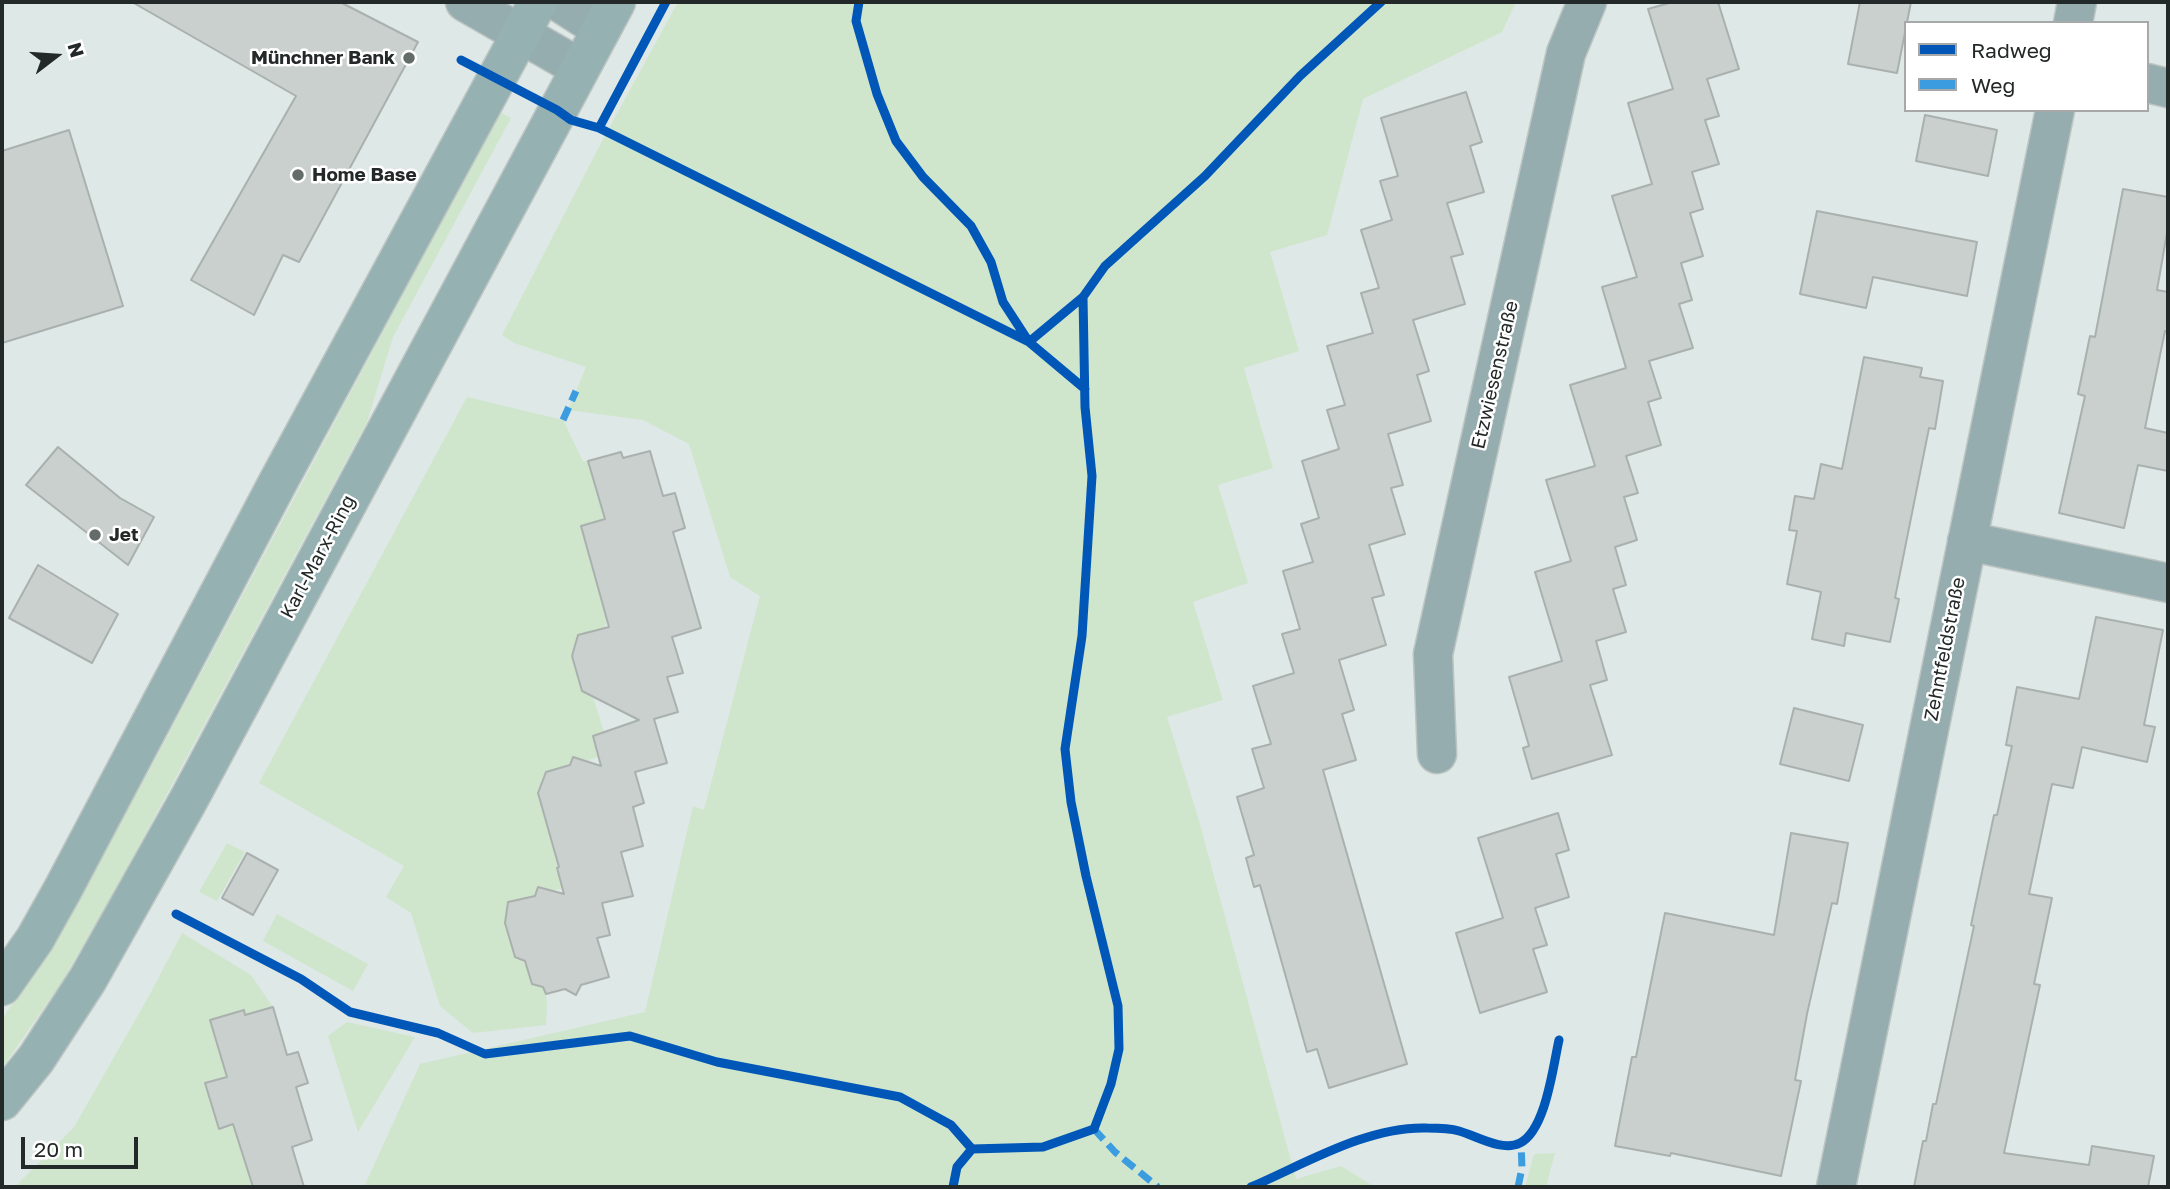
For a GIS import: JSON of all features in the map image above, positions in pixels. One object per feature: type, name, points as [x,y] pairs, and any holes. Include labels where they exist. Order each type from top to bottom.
[{"type":"main road","name":"Karl-Marx-Ring","points":[[2,1101],[36,1059],[88,979],[189,799],[609,16]]},
{"type":"main road","points":[[2,986],[35,939],[63,889],[529,18]]},
{"type":"street","points":[[465,2],[529,18],[580,68]]},
{"type":"street","points":[[559,2],[609,16]]},
{"type":"street","name":"Etzwiesenstraße","points":[[1437,754],[1433,654],[1566,53],[1587,2]]},
{"type":"street","points":[[2073,21],[2077,2]]},
{"type":"street","points":[[2149,83],[2168,88]]},
{"type":"street","name":"Zehntfeldstraße","points":[[1836,1187],[2055,112]]},
{"type":"street","points":[[1967,541],[2168,583]]},
{"type":"green space","points":[[678,2],[1516,2],[1502,32],[1363,99],[1327,235],[1270,252],[1299,351],[1244,368],[1273,468],[1218,485],[1248,583],[1193,602],[1223,700],[1167,717],[1198,817],[1296,1179],[1341,1166],[1375,1187],[364,1187],[420,1064],[645,1012],[693,806],[704,810],[760,596],[730,577],[689,444],[643,420],[568,410],[586,367],[514,343],[502,335],[602,141]]},
{"type":"green space","points":[[500,112],[511,118],[393,337],[367,422],[112,896],[62,982],[2,1068],[2,1019],[36,971],[144,780]]},
{"type":"green space","points":[[467,397],[563,420],[583,461],[588,461],[605,519],[608,620],[604,628],[578,635],[572,656],[582,691],[593,697],[604,732],[593,736],[598,757],[585,761],[573,757],[570,765],[559,830],[563,888],[508,903],[505,923],[515,957],[530,968],[545,990],[546,1025],[473,1033],[440,1006],[411,913],[386,897],[404,866],[259,783]]},
{"type":"green space","points":[[227,843],[245,852],[217,901],[199,892]]},
{"type":"green space","points":[[277,914],[368,964],[353,991],[263,941]]},
{"type":"green space","points":[[182,933],[251,975],[273,1007],[245,1015],[243,1010],[210,1020],[227,1077],[205,1084],[219,1128],[236,1123],[253,1187],[15,1187],[74,1127]]},
{"type":"green space","points":[[347,1022],[415,1037],[358,1132],[328,1036]]},
{"type":"green space","points":[[1555,1153],[1546,1187],[1525,1187],[1534,1154]]},
{"type":"building","name":"Home Base","points":[[132,2],[340,2],[418,42],[299,262],[283,255],[254,315],[191,280],[296,96]]},
{"type":"building","points":[[1673,2],[1718,2],[1739,69],[1707,79],[1719,116],[1705,120],[1719,164],[1692,172],[1703,209],[1690,213],[1703,256],[1681,263],[1692,300],[1679,304],[1693,348],[1649,361],[1661,398],[1648,402],[1661,445],[1626,456],[1638,493],[1624,497],[1637,540],[1615,547],[1626,585],[1613,589],[1626,632],[1596,641],[1607,680],[1590,685],[1612,755],[1532,779],[1523,748],[1529,746],[1509,677],[1562,661],[1535,572],[1571,561],[1546,480],[1595,466],[1570,385],[1626,368],[1602,287],[1637,277],[1612,196],[1652,184],[1628,103],[1673,89],[1648,9]]},
{"type":"building","points":[[1860,2],[1911,2],[1907,21],[1904,21],[1904,38],[1897,73],[1848,64]]},
{"type":"building","points":[[1466,92],[1482,142],[1470,146],[1484,192],[1447,203],[1463,254],[1451,257],[1465,304],[1413,320],[1429,371],[1417,375],[1431,421],[1388,434],[1403,485],[1391,488],[1405,534],[1369,545],[1384,595],[1372,598],[1386,645],[1339,660],[1354,710],[1342,714],[1356,760],[1323,770],[1407,1064],[1329,1088],[1317,1049],[1307,1052],[1260,885],[1254,887],[1246,858],[1254,855],[1237,797],[1264,788],[1252,749],[1271,744],[1253,686],[1294,673],[1282,634],[1300,629],[1283,571],[1313,562],[1301,524],[1319,518],[1302,461],[1339,449],[1327,410],[1345,405],[1327,346],[1373,333],[1361,293],[1379,288],[1361,230],[1392,220],[1380,181],[1398,176],[1381,118]]},
{"type":"building","points":[[1925,115],[1997,130],[1988,176],[1916,161]]},
{"type":"building","points":[[69,130],[123,306],[2,343],[2,151]]},
{"type":"building","points":[[2123,189],[2168,197],[2168,227],[2157,290],[2168,292],[2168,332],[2165,331],[2145,428],[2168,433],[2168,471],[2138,465],[2124,528],[2059,513],[2085,396],[2078,394],[2090,336],[2095,337]]},
{"type":"building","points":[[1817,211],[1977,242],[1967,296],[1873,277],[1866,308],[1800,294]]},
{"type":"building","points":[[1864,357],[1922,368],[1920,377],[1943,381],[1935,429],[1929,428],[1895,598],[1899,599],[1890,642],[1846,633],[1844,646],[1812,639],[1821,592],[1787,584],[1797,531],[1789,530],[1795,496],[1814,499],[1821,464],[1842,469]]},
{"type":"building","points":[[58,447],[120,498],[154,517],[128,565],[26,485]]},
{"type":"building","points":[[650,451],[663,496],[675,493],[685,528],[673,532],[701,628],[672,637],[683,673],[667,677],[678,712],[654,719],[667,763],[635,772],[644,803],[633,807],[643,846],[621,852],[633,896],[602,903],[610,935],[597,938],[609,977],[581,985],[576,995],[565,989],[546,994],[543,987],[532,984],[525,961],[515,957],[505,923],[508,902],[535,896],[538,887],[564,894],[538,793],[546,772],[570,765],[573,757],[601,766],[593,736],[639,720],[582,691],[572,656],[578,635],[609,627],[581,526],[605,519],[588,461],[621,452],[623,458]]},
{"type":"building","points":[[38,565],[118,614],[92,663],[9,618]]},
{"type":"building","points":[[2096,617],[2163,630],[2144,725],[2155,727],[2147,762],[2082,747],[2073,788],[2052,784],[2029,894],[2052,898],[2034,984],[2040,985],[2004,1153],[2089,1165],[2092,1146],[2154,1156],[2148,1187],[1914,1187],[1923,1141],[1926,1141],[1933,1104],[1936,1104],[1974,926],[1971,925],[1994,815],[1997,815],[2012,746],[2006,745],[2017,687],[2079,699]]},
{"type":"building","points":[[1794,708],[1863,725],[1849,781],[1780,764]]},
{"type":"building","points":[[1558,813],[1569,850],[1556,854],[1569,897],[1535,908],[1547,945],[1533,949],[1547,992],[1480,1013],[1456,933],[1503,918],[1478,838]]},
{"type":"building","points":[[1791,833],[1848,843],[1837,904],[1832,903],[1807,1014],[1795,1080],[1801,1081],[1781,1176],[1671,1153],[1670,1156],[1615,1146],[1665,913],[1774,935]]},
{"type":"building","points":[[247,853],[278,870],[253,915],[222,898]]},
{"type":"building","points":[[273,1007],[287,1055],[298,1052],[308,1083],[296,1087],[312,1140],[292,1147],[304,1187],[253,1187],[233,1124],[219,1129],[205,1083],[227,1077],[210,1020],[244,1010],[245,1015]]},
{"type":"marked path","points":[[563,420],[576,391]]},
{"type":"marked path","points":[[1094,1129],[1115,1152],[1158,1187]]},
{"type":"marked path","points":[[1518,1187],[1522,1168],[1521,1143]]},
{"type":"cycle path","points":[[599,128],[666,2]]},
{"type":"cycle path","points":[[859,2],[856,21],[877,94],[896,141],[923,177],[971,226],[991,262],[1003,302],[1029,342],[1083,297],[1105,266],[1205,176],[1300,76],[1381,2]]},
{"type":"cycle path","points":[[461,60],[571,120],[599,128],[1029,342],[1085,389]]},
{"type":"cycle path","points":[[1083,297],[1085,407],[1092,476],[1082,636],[1065,749],[1071,802],[1086,876],[1118,1006],[1119,1049],[1111,1084],[1094,1129]]},
{"type":"cycle path","points":[[176,914],[301,979],[350,1012],[438,1033],[485,1054],[630,1036],[717,1062],[900,1097],[951,1125],[972,1149]]},
{"type":"cycle path","points":[[1251,1187],[1337,1148],[1382,1133],[1404,1129],[1447,1129],[1505,1146],[1520,1143],[1529,1136],[1542,1112],[1559,1040]]},
{"type":"cycle path","points":[[953,1187],[957,1167],[972,1149],[1043,1147],[1094,1129]]},
{"type":"place","name":"Münchner Bank","points":[[409,58]]},
{"type":"place","name":"Home Base","points":[[298,175]]},
{"type":"place","name":"Jet","points":[[95,535]]}]
